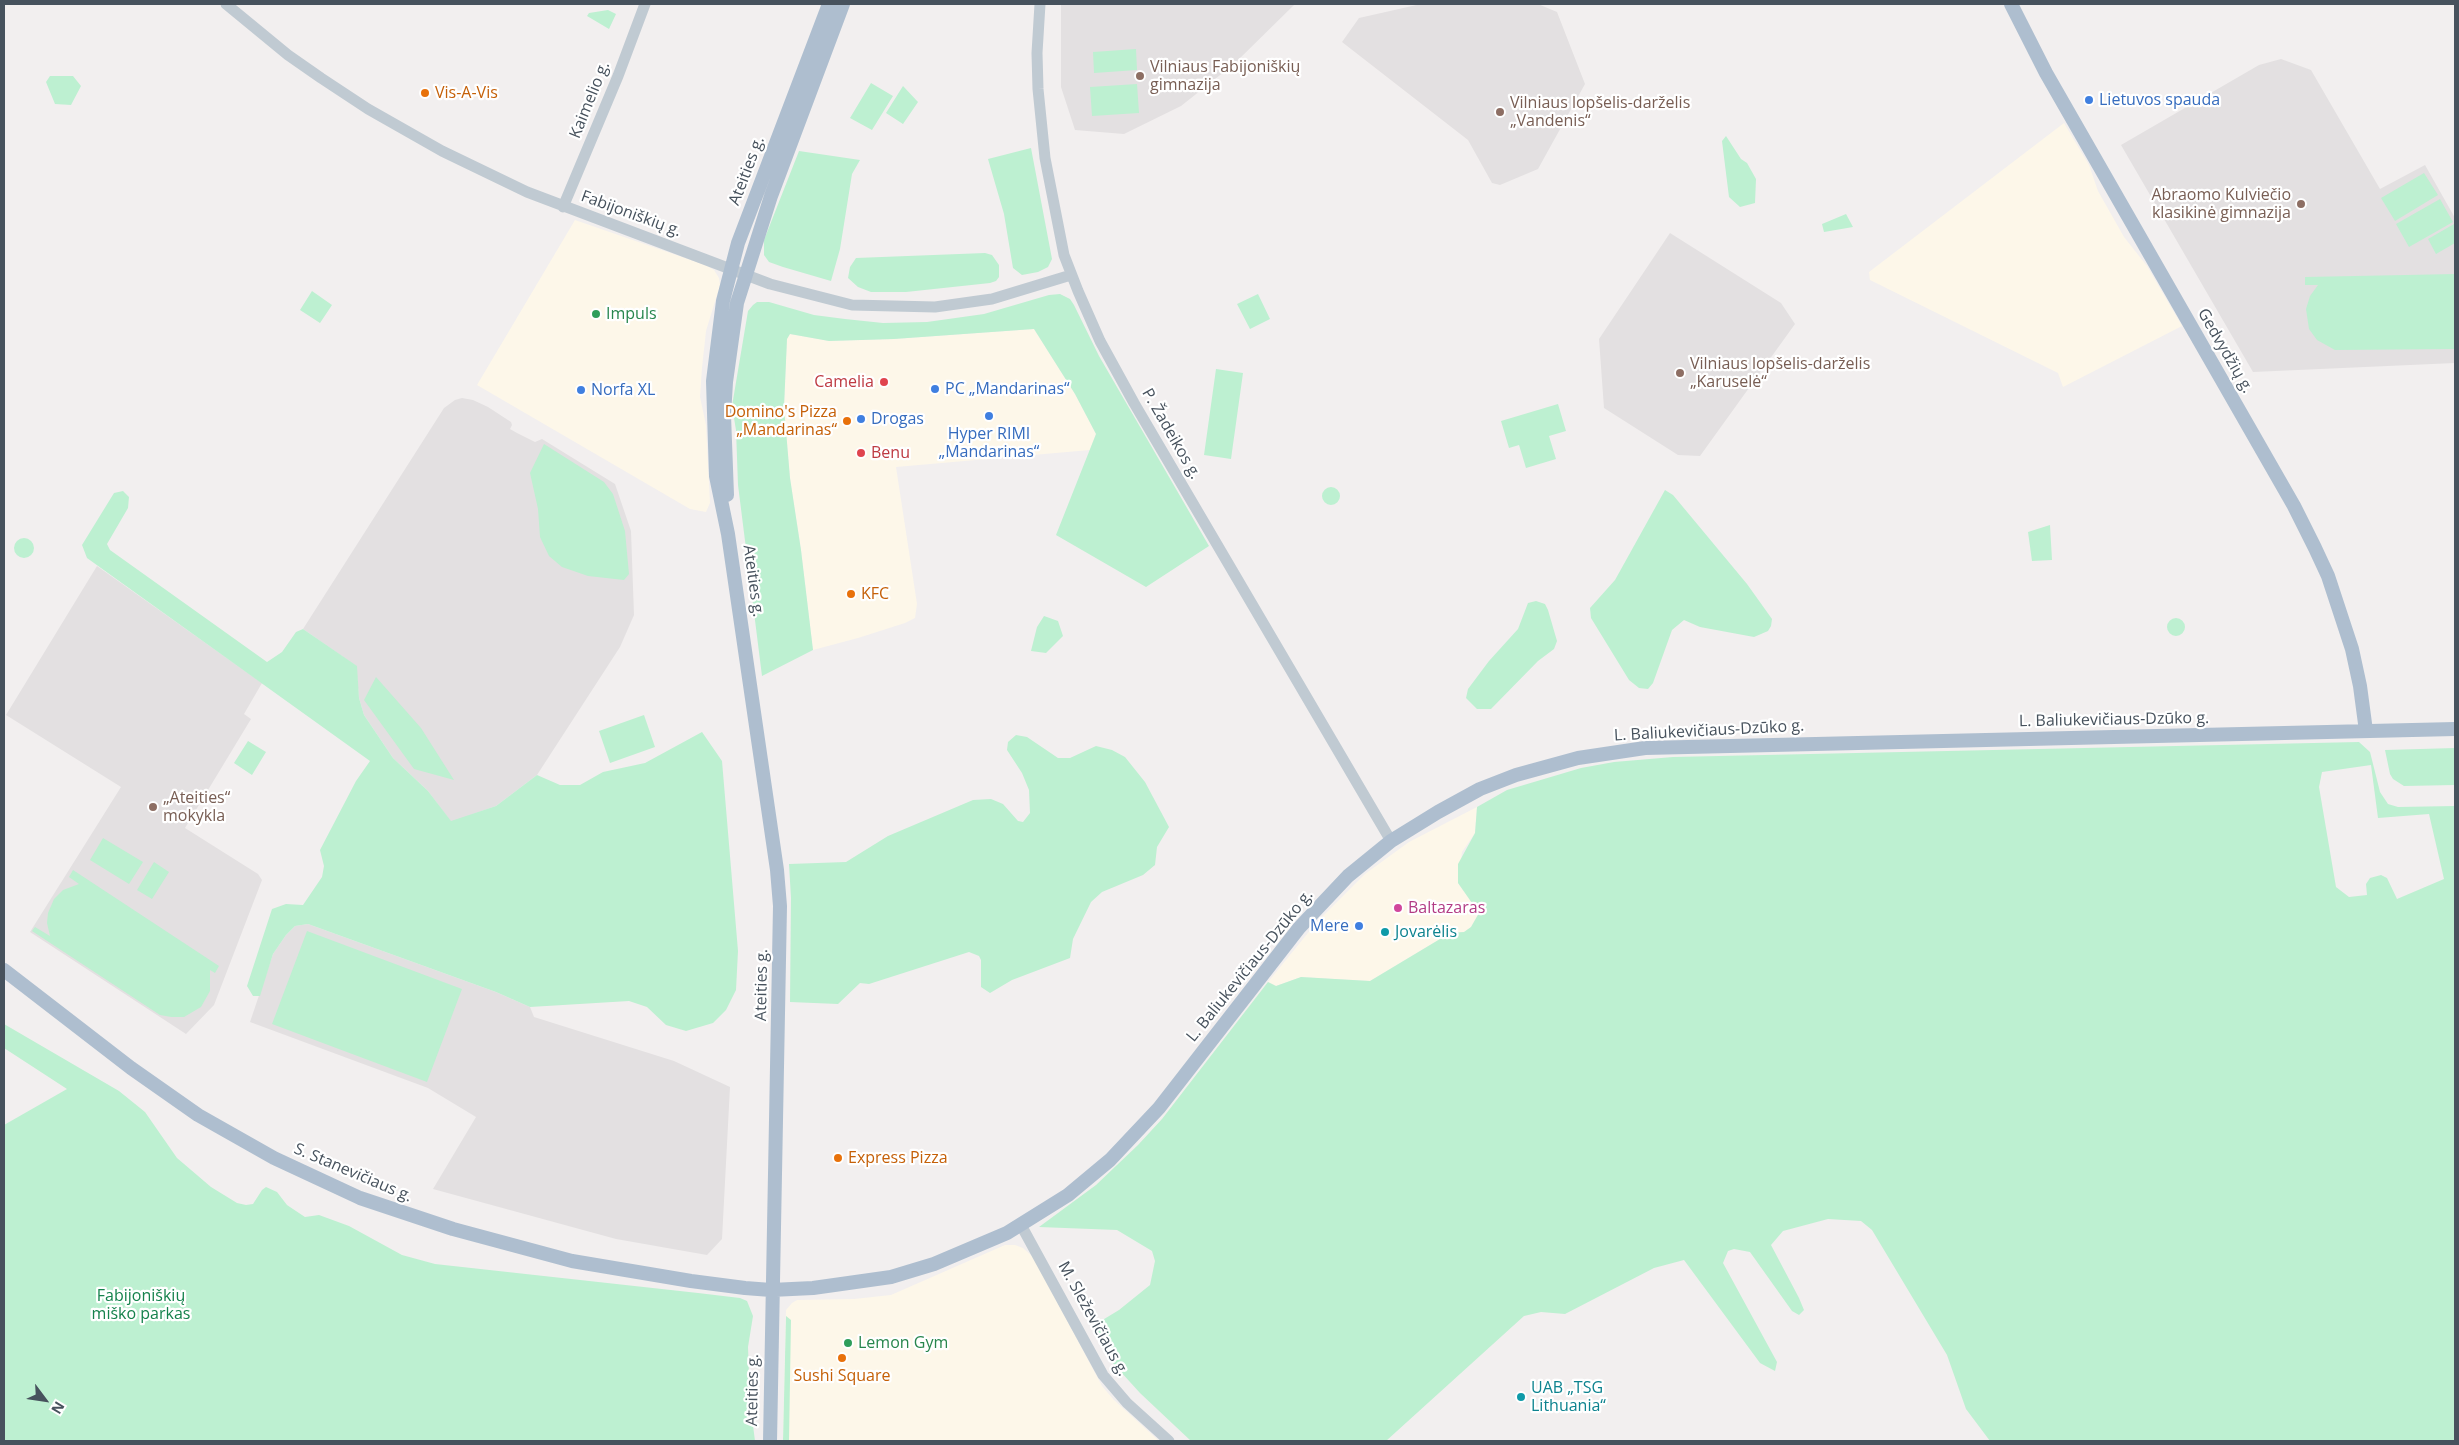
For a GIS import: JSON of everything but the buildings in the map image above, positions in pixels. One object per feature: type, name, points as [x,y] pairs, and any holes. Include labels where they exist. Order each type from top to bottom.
[{"type":"main road","name":"Ateities g.","points":[[770,1441],[771,1290],[776,1168],[780,906],[777,870],[728,534],[716,476],[713,417],[716,347],[738,243],[829,4]]},
{"type":"main road","name":"Ateities g.","points":[[728,534],[724,415],[725,390],[737,304],[744,276],[771,196],[843,4]]},
{"type":"main road","name":"Gedvydžių g.","points":[[2011,4],[2059,97],[2294,506],[2311,540],[2328,576],[2352,649],[2360,686],[2366,731]]},
{"type":"main road","name":"L. Baliukevičiaus-Dzūko g.","points":[[771,1290],[813,1288],[872,1281],[910,1272],[976,1247],[1021,1225],[1074,1190],[1134,1136],[1159,1108],[1299,928],[1348,876],[1391,841],[1461,799],[1516,776],[1578,758],[1637,749],[2455,730]]},
{"type":"main road","name":"S. Stanevičiaus g.","points":[[4,970],[132,1068],[198,1115],[274,1158],[360,1198],[453,1229],[572,1261],[691,1281],[771,1290]]},
{"type":"street","name":"Fabijoniškių g.","points":[[226,4],[288,55],[368,109],[452,156],[563,207],[731,269],[744,276],[833,302],[869,307],[900,308],[971,303],[1072,276]]},
{"type":"street","name":"Kaimelio g.","points":[[563,207],[629,49],[645,4]]},
{"type":"street","name":"P. Žadeikos g.","points":[[1040,4],[1037,53],[1040,125],[1056,217],[1072,276],[1100,341],[1134,403],[1391,841]]},
{"type":"street","name":"M. Sleževičiaus g.","points":[[1021,1225],[1104,1375],[1127,1403],[1169,1441]]},
{"type":"shaded area","name":"Vilniaus Fabijoniškių gimnazija","points":[[1061,4],[1303,4],[1294,5],[1234,64],[1181,106],[1124,134],[1075,130],[1061,87]]},
{"type":"shaded area","name":"Vilniaus lopšelis-darželis „Vandenis“","points":[[1421,4],[1538,4],[1557,12],[1585,84],[1538,169],[1500,185],[1492,183],[1468,140],[1342,42],[1359,18]]},
{"type":"shaded area","name":"Abraomo Kulviečio klasikinė gimnazija","points":[[2281,59],[2311,70],[2380,189],[2425,165],[2455,218],[2455,363],[2253,372],[2121,145],[2259,65]]},
{"type":"shaded area","points":[[2064,123],[2089,165],[2098,191],[2124,237],[2147,266],[2182,326],[2063,387],[2058,373],[1870,280],[1869,272]]},
{"type":"shaded area","points":[[575,220],[705,265],[714,270],[719,278],[720,285],[706,331],[700,397],[706,425],[710,503],[706,512],[690,509],[477,385]]},
{"type":"shaded area","name":"Vilniaus lopšelis-darželis „Karuselė“","points":[[1670,233],[1781,303],[1795,324],[1700,456],[1678,455],[1604,408],[1599,339]]},
{"type":"shaded area","points":[[1034,329],[1075,394],[1096,434],[1090,450],[896,467],[917,604],[915,618],[858,638],[813,650],[790,478],[784,407],[787,337],[790,334],[829,341],[894,339]]},
{"type":"shaded area","points":[[462,398],[473,400],[488,407],[511,422],[510,429],[535,442],[542,439],[615,484],[631,531],[634,615],[620,647],[537,775],[496,806],[451,822],[428,791],[393,758],[364,715],[359,698],[356,666],[303,629],[444,408],[455,400]]},
{"type":"shaded area","name":"„Ateities“ mokykla","points":[[97,566],[262,683],[244,714],[251,719],[185,828],[258,874],[262,880],[214,1005],[186,1034],[30,932],[121,787],[6,715]]},
{"type":"shaded area","points":[[1477,807],[1475,833],[1462,852],[1458,883],[1479,913],[1471,927],[1464,932],[1450,933],[1370,981],[1301,977],[1276,986],[1268,982],[1316,923],[1365,874],[1409,842]]},
{"type":"shaded area","points":[[308,924],[496,992],[530,1007],[534,1017],[674,1061],[730,1087],[722,1239],[707,1255],[616,1239],[433,1189],[476,1117],[428,1088],[250,1022],[273,954],[286,935],[295,926]]},
{"type":"shaded area","points":[[1005,1245],[1015,1245],[1023,1248],[1033,1257],[1102,1386],[1114,1400],[1159,1441],[783,1441],[786,1310],[792,1303],[797,1300],[854,1299],[891,1295]]},
{"type":"green space","points":[[608,10],[616,14],[609,29],[587,16],[589,13]]},
{"type":"green space","points":[[1136,49],[1137,70],[1094,73],[1093,52]]},
{"type":"green space","points":[[50,76],[73,76],[81,86],[71,105],[55,104],[46,82]]},
{"type":"green space","points":[[871,83],[893,96],[872,130],[850,118]]},
{"type":"green space","points":[[1137,84],[1139,113],[1092,116],[1090,87]]},
{"type":"green space","points":[[903,86],[918,102],[903,124],[886,113]]},
{"type":"green space","points":[[1726,136],[1741,159],[1747,163],[1756,179],[1755,203],[1740,207],[1729,197],[1722,141]]},
{"type":"green space","points":[[1031,148],[1052,259],[1048,267],[1038,272],[1022,275],[1013,268],[1004,214],[988,159]]},
{"type":"green space","points":[[799,151],[860,160],[852,174],[840,249],[831,281],[769,262],[764,255],[764,240]]},
{"type":"green space","points":[[2424,173],[2438,195],[2395,221],[2381,198]]},
{"type":"green space","points":[[2440,199],[2453,222],[2409,247],[2396,224]]},
{"type":"green space","points":[[1846,214],[1853,227],[1824,232],[1822,224]]},
{"type":"green space","points":[[2454,224],[2455,243],[2436,254],[2428,239]]},
{"type":"green space","points":[[985,253],[992,255],[999,265],[999,277],[996,281],[990,283],[906,292],[871,292],[858,287],[848,278],[850,267],[856,258]]},
{"type":"green space","points":[[2455,274],[2455,349],[2335,350],[2317,340],[2309,329],[2306,309],[2310,296],[2318,285],[2305,285],[2305,277]]},
{"type":"green space","points":[[312,291],[332,305],[320,323],[300,310]]},
{"type":"green space","points":[[1060,294],[1070,299],[1074,305],[1099,356],[1209,546],[1146,587],[1056,535],[1096,434],[1075,394],[1034,329],[894,339],[829,341],[790,334],[787,339],[784,407],[790,478],[813,650],[762,676],[738,485],[736,430],[732,406],[748,311],[757,302],[769,302],[814,315],[845,319],[883,323],[927,322],[984,314],[1049,295]]},
{"type":"green space","points":[[1258,294],[1270,319],[1250,329],[1237,304]]},
{"type":"green space","points":[[1216,369],[1243,373],[1231,459],[1204,455]]},
{"type":"green space","points":[[1558,404],[1566,431],[1549,436],[1556,459],[1526,468],[1519,445],[1509,448],[1501,421]]},
{"type":"green space","points":[[544,444],[604,482],[613,494],[625,531],[629,574],[624,580],[588,576],[562,567],[549,556],[540,537],[538,509],[530,473]]},
{"type":"green space","points":[[1327,487],[1335,487],[1340,492],[1338,503],[1327,505],[1322,500],[1322,492]]},
{"type":"green space","points":[[1665,490],[1673,495],[1747,584],[1772,619],[1768,631],[1754,637],[1700,627],[1684,620],[1672,630],[1653,683],[1648,689],[1639,688],[1629,680],[1591,618],[1590,608],[1615,580]]},
{"type":"green space","points":[[123,491],[129,497],[128,508],[107,544],[110,550],[267,662],[282,652],[296,632],[303,629],[357,666],[359,698],[364,715],[393,758],[428,791],[451,821],[496,806],[537,775],[560,785],[580,785],[603,772],[645,763],[702,732],[722,761],[738,951],[736,990],[726,1010],[713,1023],[686,1031],[666,1025],[647,1007],[629,1001],[530,1007],[496,992],[308,924],[295,926],[286,935],[273,954],[260,996],[253,996],[247,986],[272,909],[286,904],[303,905],[322,877],[324,866],[320,850],[356,781],[370,761],[87,558],[82,545],[114,493]]},
{"type":"green space","points":[[2050,525],[2052,560],[2032,561],[2028,532]]},
{"type":"green space","points":[[24,538],[31,541],[34,548],[31,555],[24,558],[17,555],[14,548],[17,541]]},
{"type":"green space","points":[[1536,601],[1545,604],[1548,610],[1557,641],[1554,649],[1538,661],[1491,709],[1477,709],[1466,698],[1468,689],[1489,661],[1518,629],[1528,603]]},
{"type":"green space","points":[[1044,616],[1058,621],[1063,636],[1046,653],[1031,651],[1037,627]]},
{"type":"green space","points":[[2176,618],[2182,621],[2185,627],[2182,633],[2176,636],[2170,633],[2167,627],[2170,621]]},
{"type":"green space","points":[[376,677],[421,728],[454,780],[414,769],[364,700]]},
{"type":"green space","points":[[644,715],[655,747],[610,763],[599,731]]},
{"type":"green space","points":[[1016,735],[1027,737],[1058,758],[1070,758],[1096,746],[1112,750],[1125,757],[1145,782],[1169,827],[1157,847],[1155,865],[1143,875],[1102,892],[1091,902],[1073,939],[1070,958],[1012,980],[990,993],[981,987],[981,960],[979,956],[969,952],[869,984],[860,983],[838,1004],[790,1002],[791,898],[789,864],[846,862],[888,836],[973,800],[991,799],[1003,804],[1018,821],[1023,822],[1030,813],[1029,790],[1022,773],[1007,750],[1008,742]]},
{"type":"green space","points":[[248,741],[266,752],[252,775],[234,763]]},
{"type":"green space","points":[[2359,742],[2370,752],[2380,792],[2388,804],[2398,807],[2455,806],[2455,1441],[1990,1441],[1966,1409],[1947,1355],[1872,1230],[1861,1221],[1828,1219],[1783,1231],[1771,1245],[1804,1310],[1799,1315],[1792,1311],[1750,1252],[1734,1249],[1728,1251],[1723,1263],[1777,1362],[1775,1371],[1760,1363],[1684,1260],[1654,1268],[1565,1314],[1541,1312],[1524,1316],[1386,1441],[1191,1441],[1140,1393],[1110,1360],[1091,1327],[1119,1310],[1150,1285],[1155,1261],[1152,1251],[1117,1230],[1039,1227],[1096,1185],[1138,1145],[1162,1119],[1268,982],[1276,986],[1301,977],[1370,981],[1450,933],[1464,932],[1471,927],[1479,913],[1458,883],[1458,864],[1475,833],[1477,807],[1507,790],[1581,768],[1614,762],[1673,757]],"holes":[[[2371,765],[2378,818],[2429,814],[2444,879],[2397,899],[2387,878],[2381,875],[2370,878],[2366,884],[2367,895],[2349,897],[2336,887],[2319,787],[2322,772]]]},
{"type":"green space","points":[[2455,748],[2455,785],[2404,786],[2393,779],[2390,774],[2385,750]]},
{"type":"green space","points":[[103,838],[143,862],[129,884],[90,860]]},
{"type":"green space","points":[[154,862],[169,872],[152,899],[137,890]]},
{"type":"green space","points":[[73,870],[219,966],[215,973],[210,970],[210,991],[201,1007],[184,1017],[160,1015],[32,931],[35,927],[50,936],[47,923],[48,913],[54,899],[63,890],[79,884],[69,877]]},
{"type":"green space","points":[[307,931],[462,989],[427,1082],[272,1024]]},
{"type":"green space","name":"Fabijoniškių miško parkas","points":[[4,1024],[119,1091],[145,1112],[177,1158],[211,1187],[237,1203],[253,1204],[266,1187],[277,1192],[287,1205],[305,1217],[319,1215],[349,1226],[402,1255],[435,1264],[698,1293],[740,1298],[747,1301],[753,1316],[748,1347],[750,1402],[755,1441],[4,1441],[4,1125],[67,1089],[4,1048]]},
{"type":"green space","points":[[786,1316],[791,1320],[789,1441],[783,1441]]},
{"type":"place","name":"Vilniaus Fabijoniškių gimnazija","points":[[1140,76]]},
{"type":"place","name":"Vis-A-Vis","points":[[425,93]]},
{"type":"place","name":"Lietuvos spauda","points":[[2089,100]]},
{"type":"place","name":"Vilniaus lopšelis-darželis „Vandenis“","points":[[1500,112]]},
{"type":"place","name":"Abraomo Kulviečio klasikinė gimnazija","points":[[2301,204]]},
{"type":"place","name":"Impuls","points":[[596,314]]},
{"type":"place","name":"Vilniaus lopšelis-darželis „Karuselė“","points":[[1680,373]]},
{"type":"place","name":"Camelia","points":[[884,382]]},
{"type":"place","name":"PC „Mandarinas“","points":[[935,389]]},
{"type":"place","name":"Norfa XL","points":[[581,390]]},
{"type":"place","name":"Hyper RIMI „Mandarinas“","points":[[989,416]]},
{"type":"place","name":"Drogas","points":[[861,419]]},
{"type":"place","name":"Domino's Pizza „Mandarinas“","points":[[847,421]]},
{"type":"place","name":"Benu","points":[[861,453]]},
{"type":"place","name":"KFC","points":[[851,594]]},
{"type":"place","name":"„Ateities“ mokykla","points":[[153,807]]},
{"type":"place","name":"Baltazaras","points":[[1398,908]]},
{"type":"place","name":"Mere","points":[[1359,926]]},
{"type":"place","name":"Jovarėlis","points":[[1385,932]]},
{"type":"place","name":"Express Pizza","points":[[838,1158]]},
{"type":"place","name":"Lemon Gym","points":[[848,1343]]},
{"type":"place","name":"Sushi Square","points":[[842,1358]]},
{"type":"place","name":"UAB „TSG Lithuania“","points":[[1521,1397]]}]
